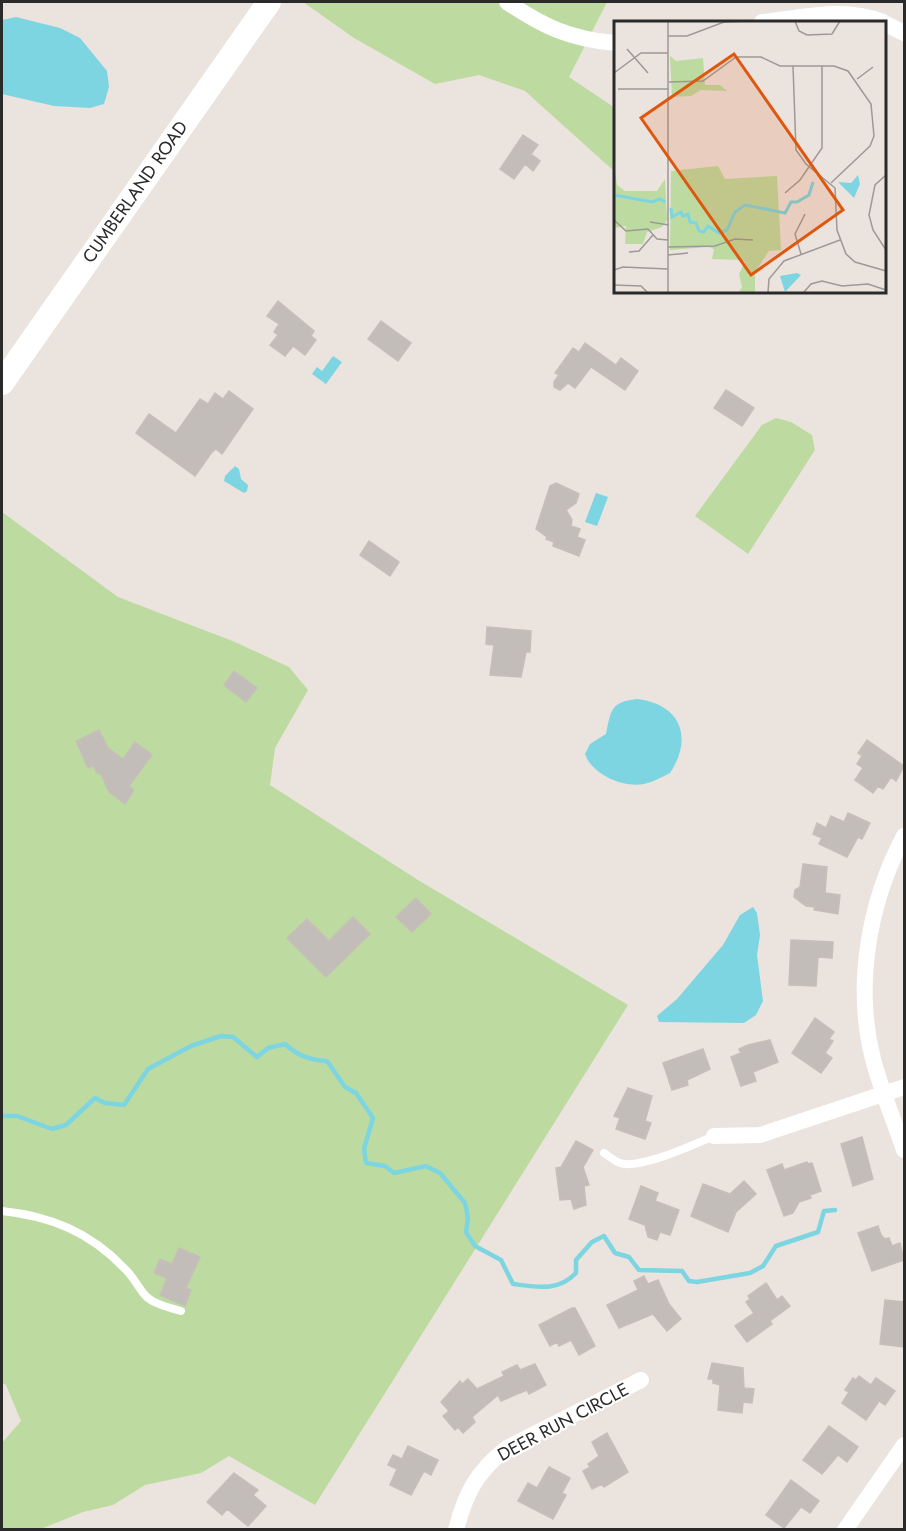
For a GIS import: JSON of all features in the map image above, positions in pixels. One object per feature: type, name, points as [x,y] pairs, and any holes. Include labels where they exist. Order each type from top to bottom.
[{"type":"main road","name":"CUMBERLAND ROAD","points":[[2,383],[269,2]]},
{"type":"street","points":[[507,2],[555,31],[583,40],[614,43]]},
{"type":"street","points":[[787,21],[834,13],[857,15],[876,21]]},
{"type":"street","points":[[885,24],[904,33]]},
{"type":"street","points":[[904,836],[877,900],[867,957],[868,1028],[873,1057],[904,1150]]},
{"type":"street","points":[[714,1136],[760,1135],[904,1087]]},
{"type":"street","name":"DEER RUN CIRCLE","points":[[456,1530],[469,1487],[493,1458],[507,1448],[641,1380]]},
{"type":"street","points":[[845,1530],[904,1445]]},
{"type":"lane","points":[[604,1152],[620,1163],[629,1164],[682,1149],[714,1136]]},
{"type":"lane","points":[[2,1211],[33,1214],[65,1225],[97,1243],[126,1269],[152,1301],[181,1311]]},
{"type":"green space","points":[[303,2],[607,2],[569,77],[614,107],[614,171],[525,91],[479,75],[435,84],[354,38]]},
{"type":"green space","points":[[776,418],[791,422],[812,435],[815,450],[748,554],[695,516],[762,425]]},
{"type":"green space","points":[[2,512],[118,597],[235,642],[289,667],[308,690],[275,748],[270,785],[418,880],[628,1005],[315,1505],[229,1456],[201,1473],[145,1485],[113,1505],[83,1512],[41,1529],[2,1529],[2,1443],[21,1421],[6,1385],[2,1383]]},
{"type":"water","points":[[16,17],[60,28],[80,38],[107,71],[109,87],[104,104],[90,108],[54,106],[2,94],[2,20]]},
{"type":"water","points":[[333,356],[342,362],[326,384],[312,374],[317,367],[322,371]]},
{"type":"water","points":[[235,466],[239,469],[241,479],[248,485],[244,493],[224,481],[225,476]]},
{"type":"water","points":[[596,493],[608,497],[597,526],[585,522]]},
{"type":"water","points":[[637,699],[652,702],[673,715],[679,724],[681,747],[670,773],[651,782],[635,785],[609,778],[594,768],[585,754],[590,744],[606,734],[613,709],[621,702]]},
{"type":"water","points":[[753,907],[757,913],[760,935],[757,955],[763,1001],[756,1015],[744,1023],[659,1022],[657,1016],[677,999],[723,945],[740,915]]},
{"type":"building","points":[[523,135],[538,145],[531,154],[540,161],[533,171],[525,164],[514,179],[500,169]]},
{"type":"building","points":[[278,301],[314,331],[311,336],[316,340],[305,355],[293,346],[285,356],[270,345],[278,335],[274,332],[279,324],[267,316]]},
{"type":"building","points":[[381,321],[411,343],[398,361],[368,339]]},
{"type":"building","points":[[585,343],[616,365],[621,358],[638,371],[625,390],[591,367],[575,388],[568,383],[560,390],[554,387],[554,382],[559,375],[555,373],[573,348],[579,352]]},
{"type":"building","points":[[726,390],[754,408],[742,426],[714,408]]},
{"type":"building","points":[[229,391],[253,409],[222,454],[216,449],[212,452],[195,476],[136,433],[149,414],[176,433],[200,399],[208,404],[215,393],[223,399]]},
{"type":"building","points":[[556,483],[579,494],[576,503],[566,510],[572,520],[571,526],[580,529],[577,537],[585,540],[579,556],[553,546],[554,542],[546,539],[547,537],[536,529],[550,486]]},
{"type":"building","points":[[369,541],[399,562],[390,576],[360,555]]},
{"type":"building","points":[[487,627],[531,631],[530,652],[526,652],[521,677],[490,675],[494,645],[486,644]]},
{"type":"building","points":[[234,671],[257,688],[246,702],[224,685]]},
{"type":"building","points":[[99,730],[108,748],[123,759],[135,742],[152,755],[129,786],[134,790],[125,804],[109,792],[101,774],[97,773],[93,765],[88,768],[76,741]]},
{"type":"building","points":[[867,740],[904,766],[896,781],[891,777],[883,789],[878,786],[873,793],[855,780],[863,768],[857,764],[862,756],[858,753]]},
{"type":"building","points":[[848,813],[870,823],[862,839],[858,837],[847,857],[819,844],[822,838],[813,834],[817,823],[826,828],[831,816],[844,822]]},
{"type":"building","points":[[803,864],[827,867],[825,893],[840,895],[838,914],[814,910],[815,907],[806,906],[794,897],[795,890],[800,887]]},
{"type":"building","points":[[416,898],[431,914],[412,932],[396,917]]},
{"type":"building","points":[[353,917],[370,934],[326,977],[287,938],[307,919],[329,941]]},
{"type":"building","points":[[791,940],[833,942],[832,958],[818,957],[816,986],[789,985]]},
{"type":"building","points":[[815,1018],[834,1032],[829,1039],[833,1041],[825,1053],[832,1058],[821,1073],[792,1053]]},
{"type":"building","points":[[770,1040],[778,1062],[753,1072],[756,1081],[741,1086],[731,1057],[741,1053],[739,1049],[748,1045]]},
{"type":"building","points":[[703,1049],[710,1069],[687,1080],[688,1085],[672,1090],[663,1063]]},
{"type":"building","points":[[628,1088],[652,1096],[645,1121],[651,1123],[645,1139],[616,1129],[620,1118],[614,1116]]},
{"type":"building","points":[[862,1137],[873,1179],[853,1186],[841,1144]]},
{"type":"building","points":[[576,1141],[593,1150],[583,1167],[589,1185],[584,1186],[586,1205],[574,1209],[571,1199],[560,1200],[556,1168],[561,1167]]},
{"type":"building","points":[[807,1162],[812,1163],[821,1191],[799,1202],[793,1213],[784,1216],[767,1170],[782,1164],[784,1170]]},
{"type":"building","points":[[744,1181],[756,1194],[736,1212],[728,1232],[691,1216],[703,1184],[730,1194]]},
{"type":"building","points":[[641,1186],[658,1193],[655,1201],[679,1210],[670,1235],[660,1232],[657,1240],[648,1237],[645,1225],[629,1219]]},
{"type":"building","points":[[878,1226],[881,1235],[885,1239],[889,1238],[892,1246],[900,1243],[904,1260],[872,1271],[858,1233]]},
{"type":"building","points":[[179,1248],[200,1257],[186,1288],[191,1290],[185,1306],[160,1295],[167,1278],[154,1273],[160,1259],[172,1264]]},
{"type":"building","points":[[644,1276],[648,1284],[658,1280],[669,1304],[681,1319],[667,1331],[653,1314],[619,1328],[607,1305],[638,1290],[634,1281]]},
{"type":"building","points":[[766,1283],[777,1300],[782,1296],[790,1306],[770,1321],[772,1324],[747,1342],[735,1326],[754,1313],[746,1302],[750,1299],[748,1296]]},
{"type":"building","points":[[885,1300],[904,1302],[904,1347],[880,1344]]},
{"type":"building","points":[[575,1308],[595,1346],[579,1355],[571,1340],[559,1346],[557,1342],[550,1346],[539,1325]]},
{"type":"building","points":[[712,1363],[743,1368],[744,1388],[754,1389],[752,1403],[743,1402],[742,1413],[718,1410],[720,1385],[713,1383],[713,1379],[708,1379]]},
{"type":"building","points":[[535,1364],[546,1385],[529,1394],[527,1390],[501,1401],[498,1395],[472,1417],[475,1422],[463,1433],[458,1427],[455,1430],[443,1416],[449,1411],[441,1402],[460,1381],[462,1384],[468,1379],[477,1389],[504,1376],[502,1372],[517,1365],[520,1370]]},
{"type":"building","points":[[859,1376],[871,1385],[876,1378],[895,1391],[885,1405],[879,1401],[866,1420],[842,1403],[849,1392],[845,1390],[853,1378],[856,1380]]},
{"type":"building","points":[[829,1426],[858,1447],[847,1462],[838,1455],[822,1474],[803,1460]]},
{"type":"building","points":[[607,1433],[628,1472],[604,1487],[602,1484],[592,1489],[583,1471],[590,1467],[588,1464],[599,1456],[592,1442]]},
{"type":"building","points":[[408,1446],[438,1460],[431,1475],[424,1471],[411,1495],[390,1485],[397,1469],[388,1465],[393,1455],[402,1459]]},
{"type":"building","points":[[549,1467],[570,1478],[562,1493],[566,1495],[553,1519],[518,1501],[528,1483],[537,1488]]},
{"type":"building","points":[[234,1473],[258,1490],[253,1495],[266,1506],[248,1526],[227,1509],[222,1515],[207,1502]]},
{"type":"building","points":[[791,1480],[819,1501],[810,1513],[801,1507],[784,1528],[766,1515]]},
{"type":"waterway","points":[[2,1116],[17,1116],[52,1129],[66,1125],[95,1098],[105,1103],[124,1105],[148,1069],[191,1046],[221,1036],[233,1037],[257,1057],[268,1048],[285,1044],[304,1057],[327,1061],[345,1087],[356,1093],[373,1118],[364,1149],[366,1163],[385,1166],[394,1173],[426,1166],[440,1173],[465,1203],[468,1218],[466,1232],[475,1246],[501,1260],[513,1284],[530,1286],[554,1286],[569,1279],[576,1273],[576,1260],[592,1242],[604,1236],[615,1253],[629,1257],[639,1270],[682,1271],[689,1281],[697,1282],[750,1273],[763,1266],[776,1246],[818,1232],[824,1211],[835,1210]]}]
